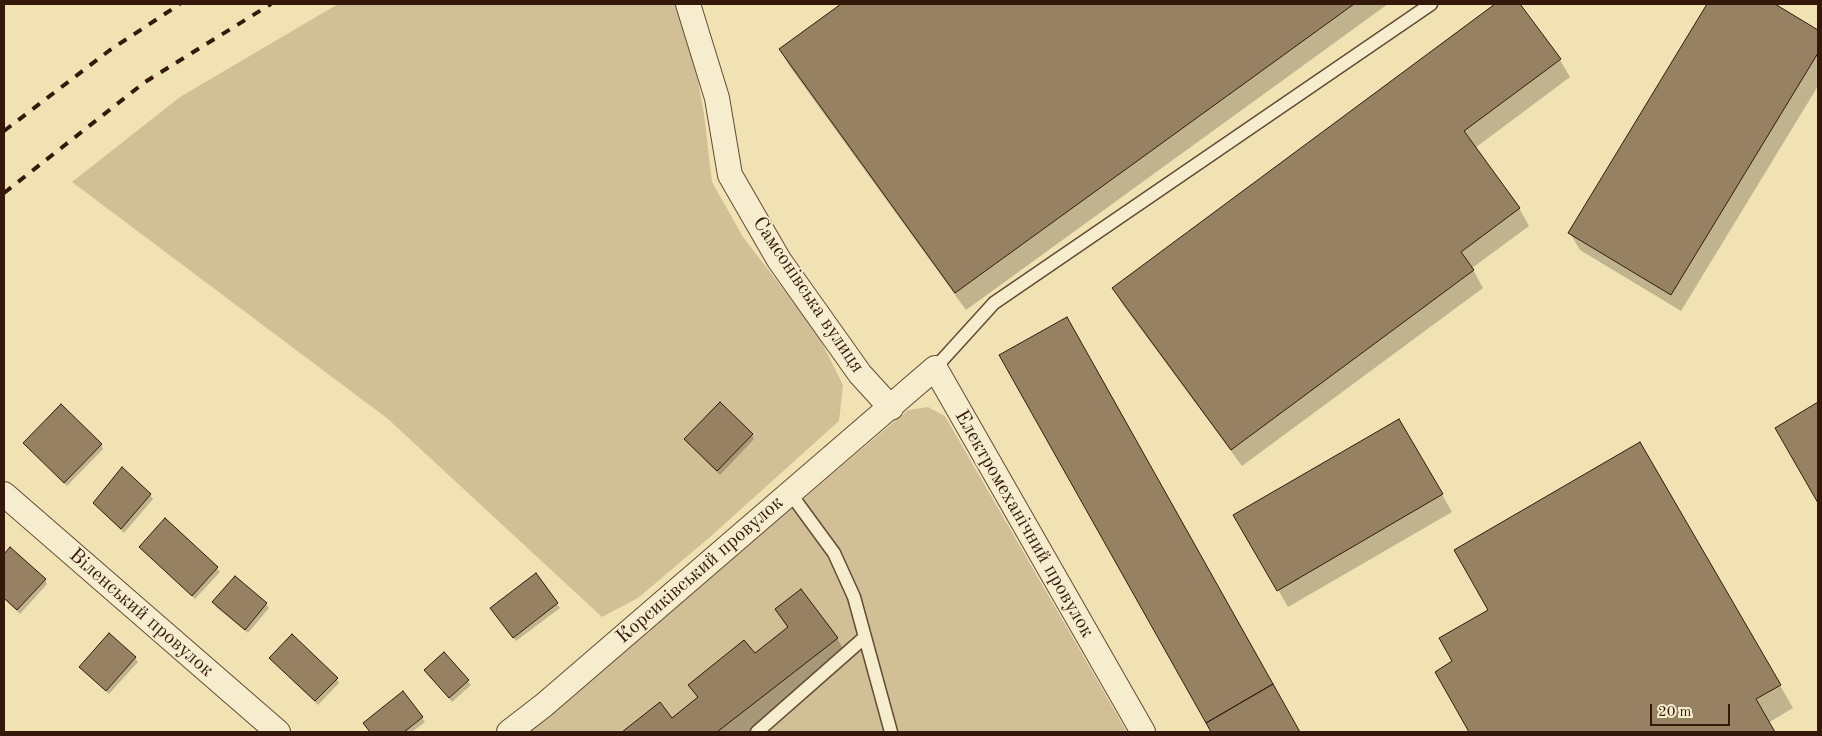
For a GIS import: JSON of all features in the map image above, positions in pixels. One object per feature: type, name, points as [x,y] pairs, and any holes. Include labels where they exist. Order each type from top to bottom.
[{"type":"street","name":"Самсонівська вулиця","points":[[688,4],[717,98],[730,175],[779,260],[860,374],[891,408]]},
{"type":"street","points":[[891,408],[936,368]]},
{"type":"street","name":"Електромеханічний провулок","points":[[936,368],[1143,732]]},
{"type":"street","name":"Корсиківський провулок","points":[[509,732],[544,705],[790,492],[891,408]]},
{"type":"street","name":"Віленський провулок","points":[[4,494],[278,732]]},
{"type":"lane","points":[[936,368],[994,303],[1431,4]]},
{"type":"lane","points":[[790,492],[834,553],[854,597],[891,732]]},
{"type":"lane","points":[[757,732],[865,637]]},
{"type":"shaded area","points":[[338,4],[678,4],[691,40],[704,114],[712,182],[743,237],[817,333],[843,385],[839,421],[710,537],[638,598],[602,617],[388,419],[72,182],[180,97]]},
{"type":"shaded area","points":[[928,407],[945,416],[1127,732],[527,732],[908,410]]},
{"type":"building","points":[[841,4],[1354,4],[955,293],[779,49]]},
{"type":"building","points":[[1495,4],[1520,4],[1561,59],[1464,131],[1520,208],[1461,252],[1474,270],[1231,450],[1112,288]]},
{"type":"building","points":[[1707,4],[1775,4],[1818,30],[1818,53],[1671,295],[1568,233]]},
{"type":"building","points":[[1067,317],[1273,684],[1206,723],[999,355]]},
{"type":"building","points":[[720,402],[753,434],[717,471],[684,439]]},
{"type":"building","points":[[1818,402],[1818,503],[1775,428]]},
{"type":"building","points":[[61,404],[102,444],[64,483],[23,443]]},
{"type":"building","points":[[1399,419],[1443,494],[1277,591],[1233,515]]},
{"type":"building","points":[[1640,442],[1781,685],[1756,699],[1775,732],[1469,732],[1435,672],[1452,661],[1439,638],[1488,610],[1454,550]]},
{"type":"building","points":[[122,467],[151,494],[121,529],[93,503]]},
{"type":"building","points":[[165,518],[218,567],[192,596],[139,547]]},
{"type":"building","points":[[10,547],[46,579],[17,610],[4,598],[4,554]]},
{"type":"building","points":[[536,573],[558,603],[513,638],[490,608]]},
{"type":"building","points":[[235,576],[267,603],[245,630],[212,602]]},
{"type":"building","points":[[801,589],[838,638],[717,732],[622,732],[660,702],[672,718],[698,697],[688,685],[744,640],[755,653],[788,627],[775,609]]},
{"type":"building","points":[[109,633],[136,657],[106,691],[79,667]]},
{"type":"building","points":[[292,634],[338,678],[315,701],[269,658]]},
{"type":"building","points":[[444,652],[469,680],[449,698],[424,670]]},
{"type":"building","points":[[1273,684],[1300,732],[1211,732],[1206,723]]},
{"type":"building","points":[[403,691],[423,717],[404,732],[370,732],[363,723]]},
{"type":"railway","points":[[4,131],[110,50],[180,4]]},
{"type":"railway","points":[[4,193],[145,82],[271,4]]}]
